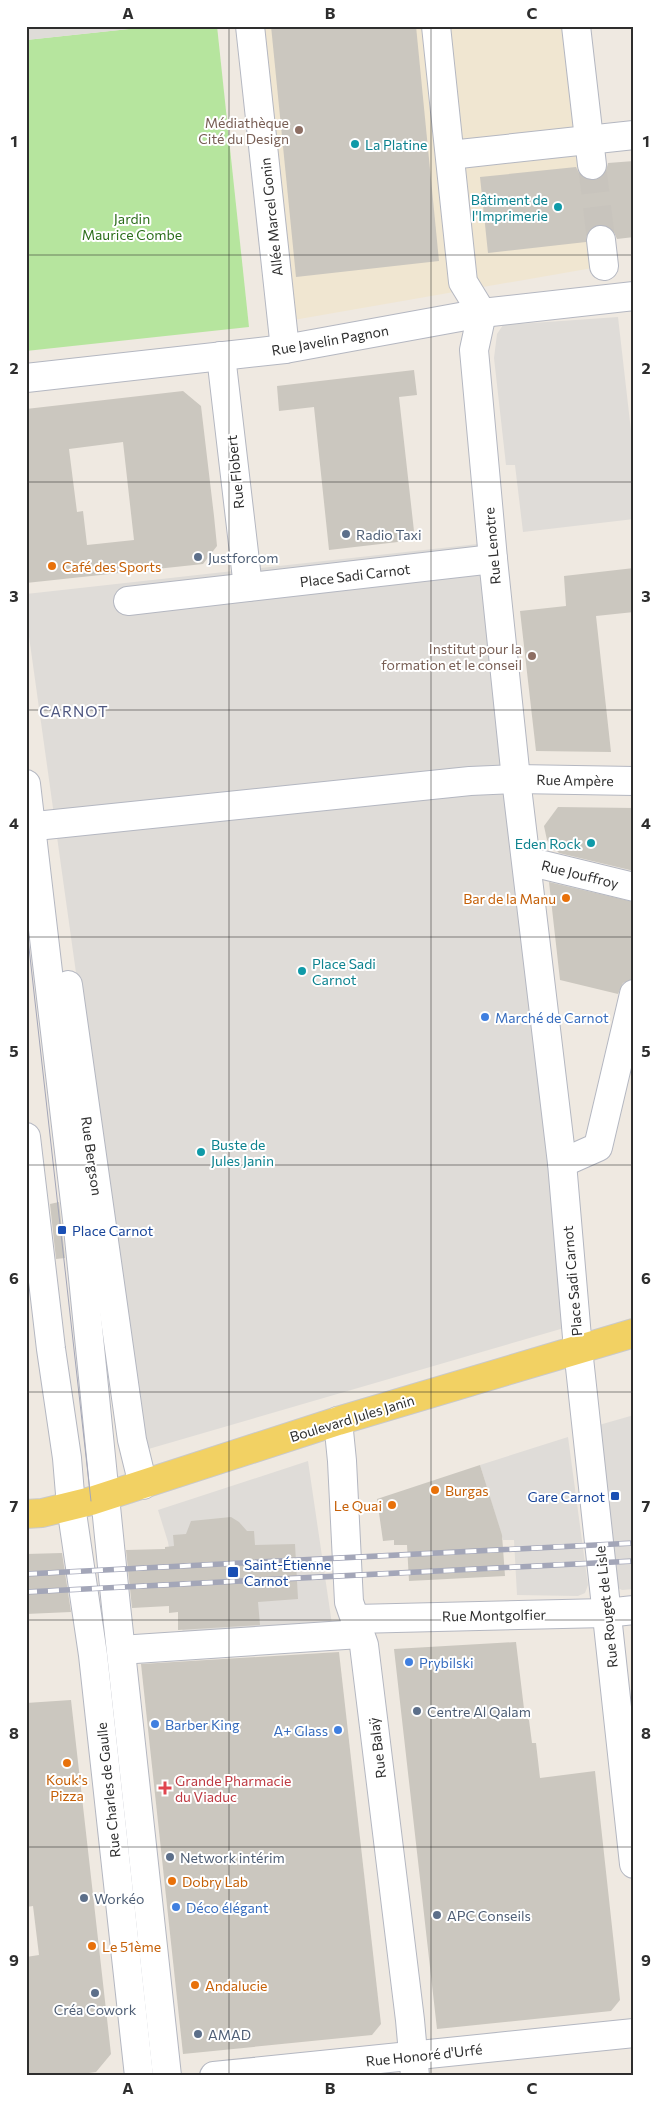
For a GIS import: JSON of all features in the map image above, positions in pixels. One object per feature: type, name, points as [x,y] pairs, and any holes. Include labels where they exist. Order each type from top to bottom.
[{"type":"main road","name":"Boulevard Jules Janin","points":[[26,1514],[89,1501],[143,1485],[338,1421],[634,1333]]},
{"type":"street","name":"Allée Marcel Gonin","points":[[250,26],[285,349]]},
{"type":"street","points":[[436,26],[463,282],[482,313]]},
{"type":"street","points":[[576,26],[591,153]]},
{"type":"street","points":[[450,155],[591,153],[634,135]]},
{"type":"street","name":"Rue Javelin Pagnon","points":[[26,378],[285,349],[482,313],[634,296]]},
{"type":"street","name":"Rue Lenotre","points":[[482,313],[474,350],[516,779]]},
{"type":"street","name":"Rue Flobert","points":[[221,356],[248,587]]},
{"type":"street","name":"Place Sadi Carnot","points":[[128,601],[493,559]]},
{"type":"street","points":[[35,826],[462,782],[516,779]]},
{"type":"street","name":"Place Sadi Carnot","points":[[516,779],[562,1163],[578,1349]]},
{"type":"street","name":"Rue Ampère","points":[[516,779],[634,781]]},
{"type":"street","points":[[26,784],[35,826],[78,1228],[89,1501],[96,1541],[156,2076]]},
{"type":"street","name":"Rue Bergson","points":[[35,826],[132,1440],[143,1485]]},
{"type":"street","name":"Rue Jouffroy","points":[[526,861],[634,888]]},
{"type":"street","points":[[562,1163],[598,1147],[634,994]]},
{"type":"street","points":[[26,1137],[50,1340],[67,1458],[89,1501],[116,1606],[167,2076]]},
{"type":"street","name":"Rue Rouget de Lisle","points":[[578,1349],[634,1864]]},
{"type":"street","name":"Rue Balaÿ","points":[[338,1421],[342,1462],[349,1602],[358,1626],[366,1665],[414,2066]]},
{"type":"street","name":"Rue Charles de Gaulle","points":[[89,1501],[93,1655],[139,2076]]},
{"type":"street","name":"Rue Montgolfier","points":[[135,1649],[358,1626],[634,1610]]},
{"type":"street","name":"Rue Honoré d'Urfé","points":[[214,2076],[414,2066],[634,2034]]},
{"type":"shaded area","points":[[26,26],[157,26],[26,40]]},
{"type":"shaded area","points":[[250,26],[576,26],[604,266],[282,322]]},
{"type":"shaded area","points":[[618,317],[634,457],[634,519],[523,532],[515,465],[506,465],[494,358],[497,334],[503,325]]},
{"type":"shaded area","name":"Place Sadi Carnot","points":[[478,544],[571,1326],[145,1450],[142,1445],[26,615],[26,594]]},
{"type":"shaded area","points":[[634,1415],[634,1589],[622,1590],[618,1588],[599,1425]]},
{"type":"shaded area","points":[[568,1437],[588,1585],[585,1593],[578,1596],[517,1595],[514,1540],[503,1540],[480,1465]]},
{"type":"shaded area","points":[[308,1461],[333,1631],[184,1640],[168,1542],[158,1510]]},
{"type":"green space","name":"Jardin Maurice Combe","points":[[157,26],[217,26],[249,327],[26,351],[26,40]]},
{"type":"building","name":"La Platine","points":[[271,26],[416,26],[439,261],[296,277]]},
{"type":"building","name":"Bâtiment de l'Imprimerie","points":[[634,161],[634,237],[617,239],[613,230],[600,224],[591,228],[587,234],[586,242],[488,253],[480,177],[576,167],[580,175],[585,179],[593,181],[602,177],[608,163]]},
{"type":"building","points":[[414,370],[417,395],[399,397],[415,540],[329,550],[314,407],[279,411],[277,386]]},
{"type":"building","points":[[183,391],[201,406],[217,546],[203,564],[26,583],[26,409]],"holes":[[[123,442],[134,540],[87,545],[83,511],[77,512],[69,449]]]},
{"type":"building","points":[[634,568],[634,612],[596,616],[611,752],[536,751],[520,611],[566,606],[564,576]]},
{"type":"building","name":"Eden Rock","points":[[558,807],[634,808],[634,871],[559,853],[547,840],[544,826]]},
{"type":"building","points":[[549,882],[634,902],[634,979],[623,983],[618,994],[560,980]]},
{"type":"building","points":[[59,1202],[65,1258],[56,1259],[50,1204]]},
{"type":"building","points":[[480,1465],[502,1535],[505,1576],[409,1581],[407,1545],[394,1545],[394,1540],[383,1541],[377,1499]]},
{"type":"building","points":[[231,1517],[239,1522],[247,1531],[254,1531],[255,1545],[295,1544],[298,1599],[258,1602],[260,1625],[178,1630],[178,1612],[169,1613],[169,1606],[132,1608],[126,1550],[165,1549],[165,1547],[174,1546],[173,1535],[186,1534],[191,1521]]},
{"type":"building","points":[[62,1553],[71,1612],[26,1614],[26,1554]]},
{"type":"building","points":[[516,1642],[525,1717],[529,1720],[532,1743],[536,1743],[540,1778],[595,1771],[620,2000],[611,2011],[437,2029],[394,1649]]},
{"type":"building","points":[[339,1652],[381,2024],[372,2035],[183,2054],[141,1664]]},
{"type":"building","points":[[71,1700],[111,2054],[96,2072],[67,2076],[26,2076],[26,1957],[39,1955],[33,1906],[26,1907],[26,1703]]},
{"type":"tunnel","points":[[592,165],[601,240]]},
{"type":"tram line","points":[[26,921],[91,1501]]},
{"type":"railway","points":[[26,1574],[634,1543]]},
{"type":"railway","points":[[26,1592],[634,1561]]},
{"type":"place","name":"Médiathèque Cité du Design","points":[[299,130]]},
{"type":"place","name":"La Platine","points":[[355,144]]},
{"type":"place","name":"Bâtiment de l'Imprimerie","points":[[558,207]]},
{"type":"place","name":"Radio Taxi","points":[[346,534]]},
{"type":"place","name":"Justforcom","points":[[198,557]]},
{"type":"place","name":"Café des Sports","points":[[52,566]]},
{"type":"place","name":"Institut pour la formation et le conseil","points":[[532,656]]},
{"type":"place","name":"Eden Rock","points":[[591,843]]},
{"type":"place","name":"Bar de la Manu","points":[[566,898]]},
{"type":"place","name":"Place Sadi Carnot","points":[[302,971]]},
{"type":"place","name":"Marché de Carnot","points":[[485,1017]]},
{"type":"place","name":"Buste de Jules Janin","points":[[201,1152]]},
{"type":"place","name":"Place Carnot","points":[[62,1230]]},
{"type":"place","name":"Burgas","points":[[435,1490]]},
{"type":"place","name":"Gare Carnot","points":[[615,1496]]},
{"type":"place","name":"Le Quai","points":[[392,1505]]},
{"type":"place","name":"Saint-Étienne Carnot","points":[[233,1572]]},
{"type":"place","name":"Prybilski","points":[[409,1662]]},
{"type":"place","name":"Centre Al Qalam","points":[[417,1711]]},
{"type":"place","name":"Barber King","points":[[155,1724]]},
{"type":"place","name":"A+ Glass","points":[[338,1730]]},
{"type":"place","name":"Kouk's Pizza","points":[[67,1763]]},
{"type":"place","name":"Grande Pharmacie du Viaduc","points":[[165,1788]]},
{"type":"place","name":"Network intérim","points":[[170,1857]]},
{"type":"place","name":"Dobry Lab","points":[[172,1881]]},
{"type":"place","name":"Workéo","points":[[84,1898]]},
{"type":"place","name":"Déco élégant","points":[[176,1907]]},
{"type":"place","name":"APC Conseils","points":[[437,1915]]},
{"type":"place","name":"Le 51ème","points":[[92,1946]]},
{"type":"place","name":"Andalucie","points":[[195,1985]]},
{"type":"place","name":"Créa Cowork","points":[[95,1993]]},
{"type":"place","name":"AMAD","points":[[198,2034]]},
{"type":"district","name":"CARNOT","points":[[74,711]]}]
